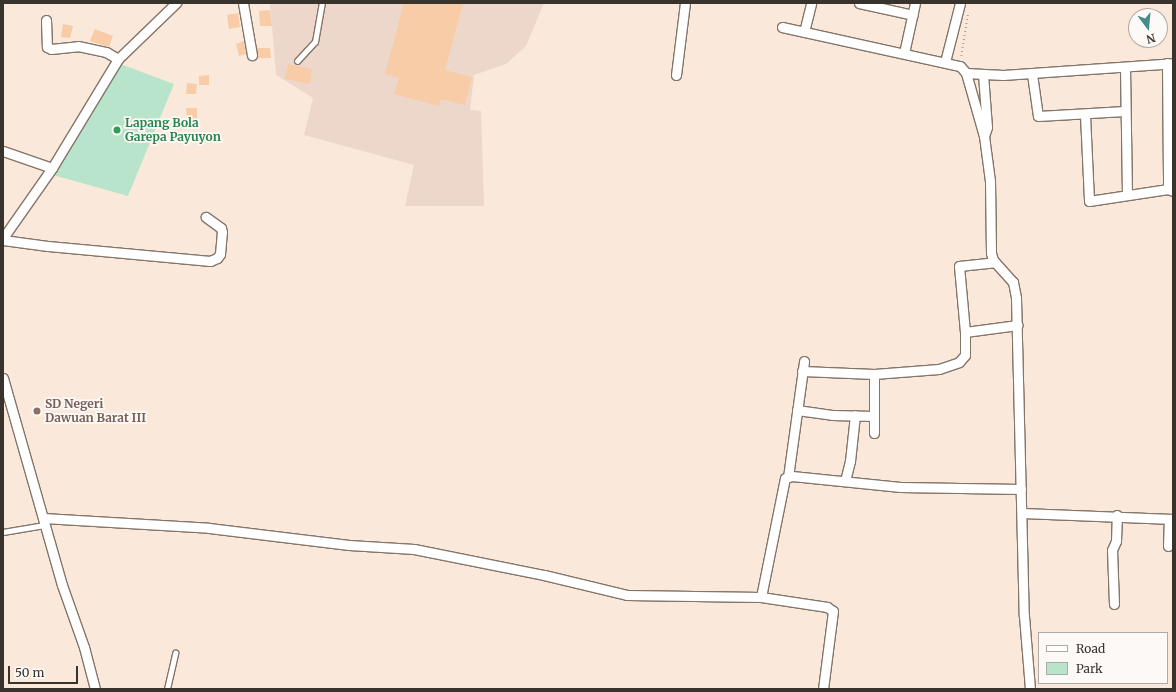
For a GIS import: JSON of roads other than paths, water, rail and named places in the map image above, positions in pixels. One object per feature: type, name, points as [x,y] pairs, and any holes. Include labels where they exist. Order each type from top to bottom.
[{"type":"street","points":[[176,3],[118,59],[52,168],[3,239],[48,246],[210,260],[217,258],[220,254],[222,232],[221,228],[206,217]]},
{"type":"street","points":[[243,3],[252,55]]},
{"type":"street","points":[[676,75],[685,3]]},
{"type":"street","points":[[804,32],[811,3]]},
{"type":"street","points":[[859,3],[913,15]]},
{"type":"street","points":[[904,53],[916,3]]},
{"type":"street","points":[[945,62],[960,3]]},
{"type":"street","points":[[46,20],[48,47],[52,49],[78,46],[106,52],[118,59]]},
{"type":"street","points":[[782,26],[945,62],[963,69],[983,74],[1032,74],[1170,63],[1171,190],[1127,195],[1091,202],[1088,200],[1084,115]]},
{"type":"street","points":[[1125,67],[1127,195]]},
{"type":"street","points":[[963,69],[984,136],[990,181],[991,253],[995,262],[1013,282],[1018,326],[1024,616],[1030,689]]},
{"type":"street","points":[[983,74],[987,127],[984,136]]},
{"type":"street","points":[[1032,74],[1038,116],[1084,115],[1125,111]]},
{"type":"street","points":[[3,151],[52,168]]},
{"type":"street","points":[[802,371],[874,374],[934,370],[954,364],[965,355],[965,332],[959,266],[995,262]]},
{"type":"street","points":[[965,332],[1018,326]]},
{"type":"street","points":[[788,477],[796,410],[804,361]]},
{"type":"street","points":[[874,374],[874,433]]},
{"type":"street","points":[[3,378],[44,521],[95,689]]},
{"type":"street","points":[[796,410],[832,415],[874,416]]},
{"type":"street","points":[[845,482],[850,461],[855,415]]},
{"type":"street","points":[[761,597],[783,480],[788,477],[900,487],[1021,489]]},
{"type":"street","points":[[1022,513],[1117,515],[1171,519],[1168,546]]},
{"type":"street","points":[[1114,604],[1112,550],[1116,541],[1117,515]]},
{"type":"street","points":[[44,521],[208,528],[349,545],[414,548],[544,575],[626,595],[761,597],[827,607],[834,611],[823,689]]},
{"type":"lane","points":[[298,61],[315,42],[322,3]]},
{"type":"lane","points":[[3,532],[44,521]]},
{"type":"lane","points":[[167,689],[175,653]]},
{"type":"place","name":"Lapang Bola Garepa Payuyon","points":[[117,130]]},
{"type":"place","name":"SD Negeri Dawuan Barat III","points":[[37,411]]}]
